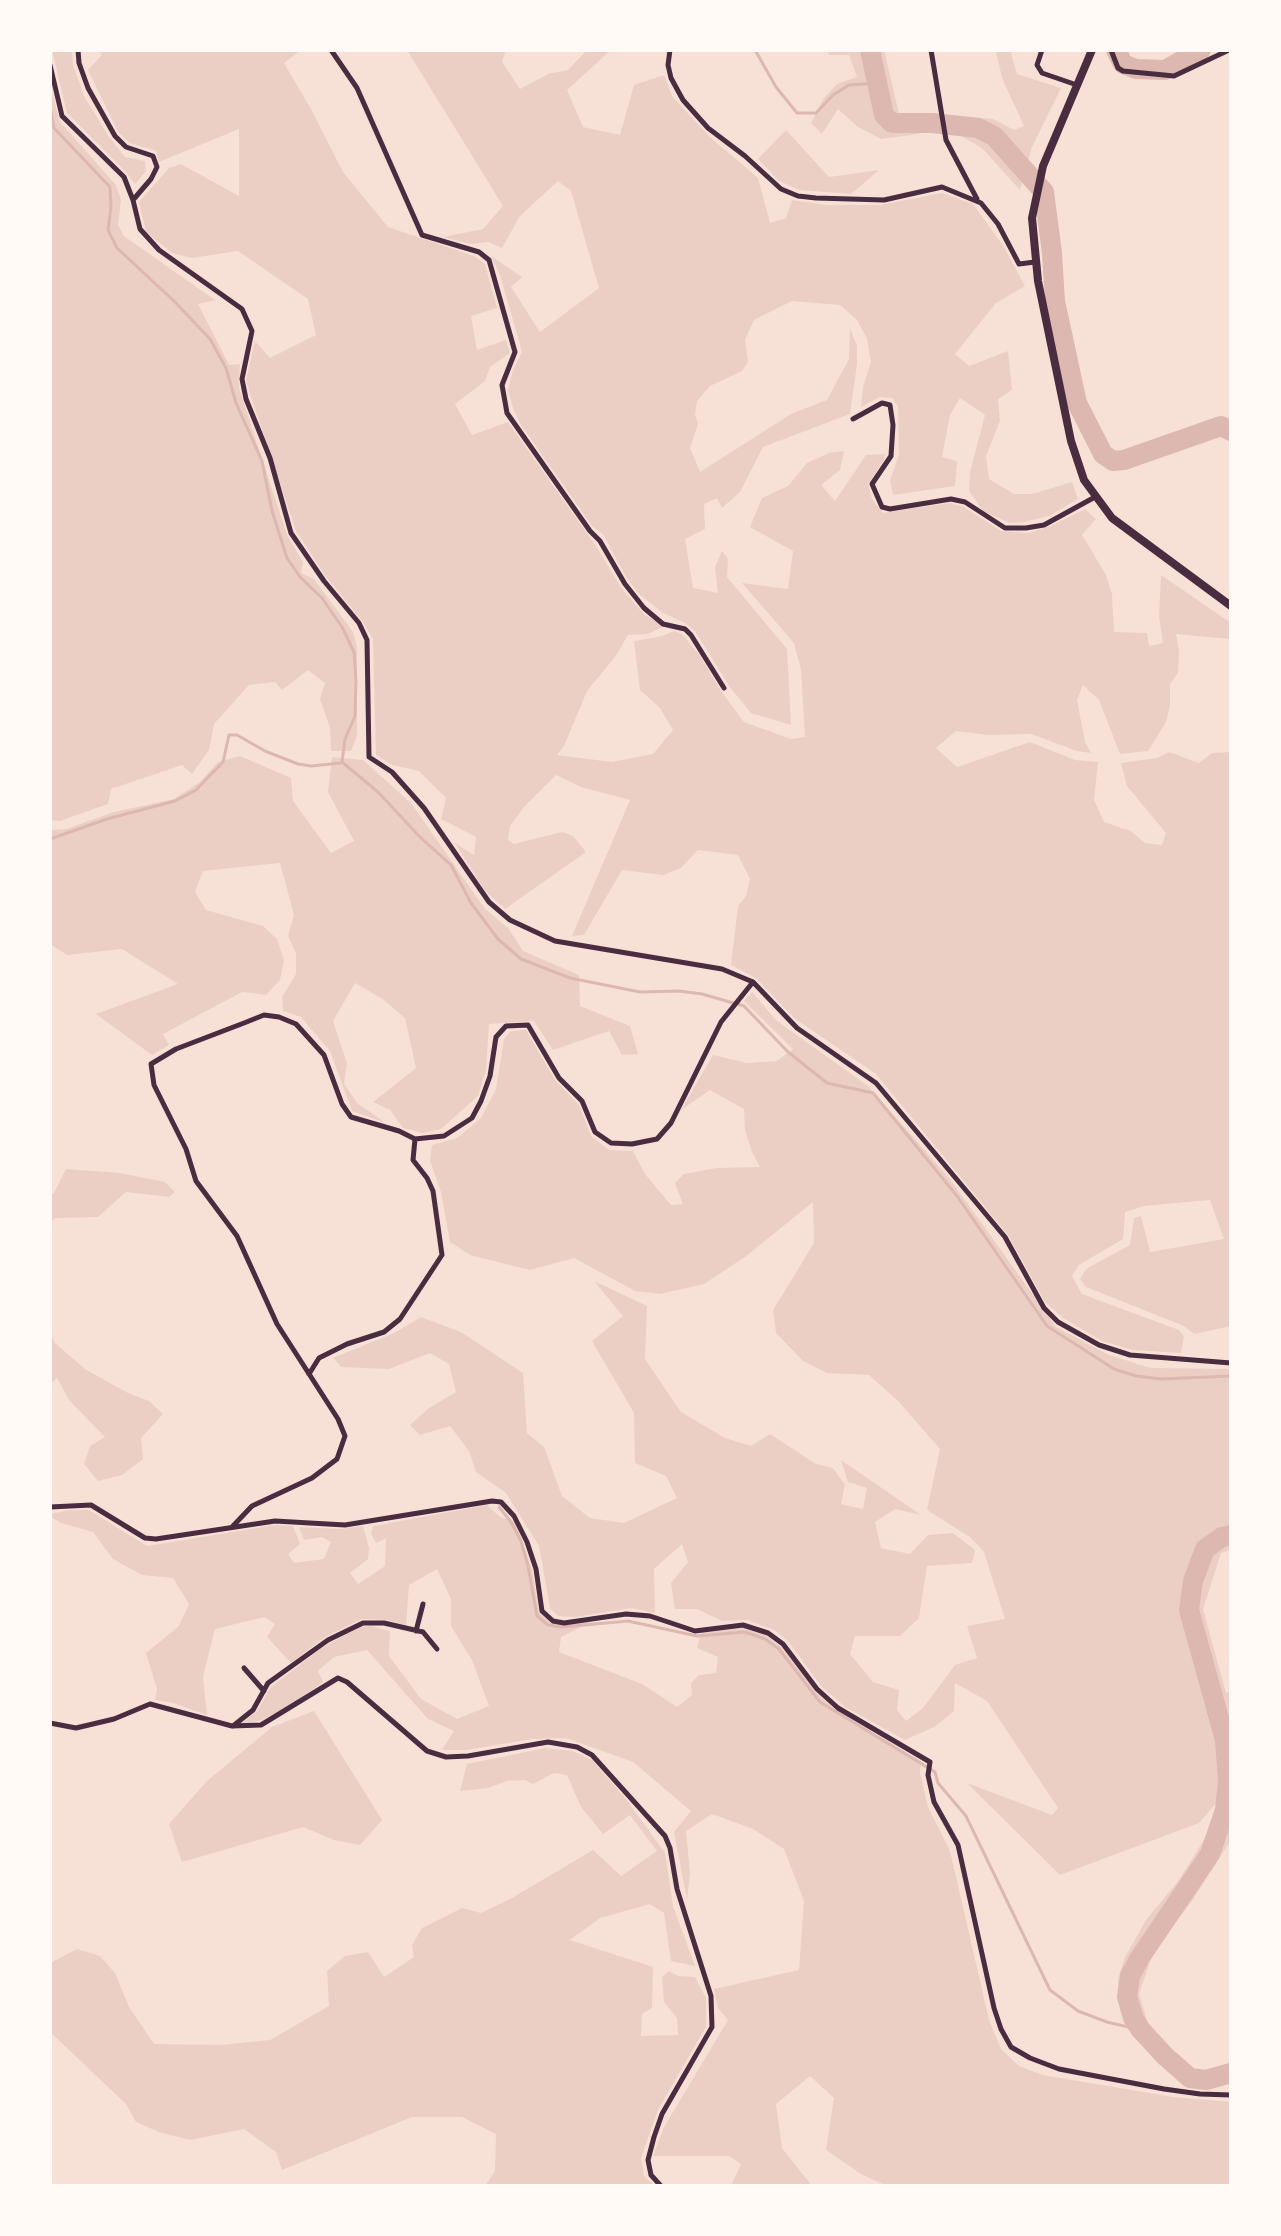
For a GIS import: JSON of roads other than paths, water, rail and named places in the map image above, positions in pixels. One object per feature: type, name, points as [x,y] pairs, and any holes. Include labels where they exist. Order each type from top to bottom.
[{"type":"main road","points":[[1092,50],[1046,157],[1032,218],[1035,262],[1071,441],[1077,464],[1095,497],[1112,518],[1231,606]]},
{"type":"street","points":[[78,50],[88,88],[115,136],[126,147],[153,156],[157,167],[133,200]]},
{"type":"street","points":[[331,50],[357,88],[422,235],[479,252],[493,268],[515,352],[502,385],[507,413],[600,541],[625,584],[644,608],[663,624],[685,629],[691,635],[724,688]]},
{"type":"street","points":[[670,50],[668,65],[671,78],[683,100],[708,128],[781,189],[798,196],[884,200],[942,187],[977,200]]},
{"type":"street","points":[[931,50],[940,119],[946,140],[977,200],[998,224],[1019,264],[1035,262]]},
{"type":"street","points":[[1042,50],[1037,65],[1042,73],[1077,85]]},
{"type":"street","points":[[1111,50],[1118,68],[1123,71],[1174,76],[1229,50]]},
{"type":"street","points":[[50,65],[62,116],[124,177],[140,229],[159,250],[242,309],[252,331],[242,379],[246,399],[270,458],[291,533],[324,581],[359,623],[367,640],[369,757],[392,772],[424,808],[489,902],[510,920],[555,941],[722,969],[753,982],[797,1028],[876,1083],[1005,1237],[1044,1308],[1058,1322],[1099,1345],[1130,1355],[1231,1363]]},
{"type":"street","points":[[853,419],[882,403],[890,405],[893,425],[891,456],[872,484],[882,507],[890,509],[951,499],[965,502],[1005,528],[1026,528],[1044,525],[1095,497]]},
{"type":"street","points":[[232,1527],[252,1506],[312,1478],[337,1459],[345,1436],[277,1324],[237,1236],[196,1181],[186,1149],[154,1085],[151,1064],[176,1049],[264,1015],[279,1017],[296,1024],[324,1055],[342,1104],[351,1117],[415,1139],[444,1136],[472,1118],[490,1076],[496,1037],[506,1026],[528,1025],[559,1078],[582,1101],[595,1132],[611,1143],[632,1144],[657,1139],[671,1123],[721,1022],[753,982]]},
{"type":"street","points":[[309,1374],[319,1358],[347,1344],[384,1332],[400,1319],[442,1255],[433,1191],[413,1160],[415,1139]]},
{"type":"street","points":[[50,1507],[91,1505],[145,1538],[156,1539],[275,1521],[345,1525],[501,1502],[514,1516],[527,1542],[536,1569],[542,1611],[553,1621],[564,1623],[626,1614],[650,1616],[695,1631],[743,1625],[768,1633],[783,1644],[817,1689],[838,1708],[930,1762],[928,1775],[934,1802],[958,1845],[994,2008],[1011,2047],[1059,2069],[1164,2089],[1231,2095]]},
{"type":"street","points":[[416,1631],[423,1604]]},
{"type":"street","points":[[232,1726],[253,1710],[268,1683],[328,1640],[363,1623],[384,1623],[423,1632],[437,1649]]},
{"type":"street","points":[[244,1668],[264,1691]]},
{"type":"street","points":[[50,1723],[76,1728],[114,1719],[150,1704],[232,1726],[261,1725],[338,1678],[347,1682],[427,1751],[446,1757],[548,1742],[577,1747],[592,1755],[665,1836],[677,1889],[711,1996],[712,2027],[662,2114],[654,2137],[648,2160],[651,2175],[661,2186]]},
{"type":"waterway","points":[[755,50],[776,87],[797,113],[816,113],[833,95],[849,85],[877,83]]},
{"type":"waterway","points":[[870,50],[884,115],[892,123],[978,128],[994,136],[1044,192],[1055,301],[1077,403],[1103,454],[1113,461],[1124,460],[1221,426],[1231,431]]},
{"type":"waterway","points":[[1116,50],[1123,64],[1136,69],[1165,70],[1201,50]]},
{"type":"waterway","points":[[50,107],[54,128],[110,187],[108,230],[117,248],[210,339],[226,368],[236,403],[262,461],[272,511],[287,558],[300,577],[322,598],[342,627],[354,652],[355,716],[345,739],[342,762],[378,792],[451,865],[471,903],[498,939],[521,959],[570,978],[640,992],[702,994],[744,1006],[787,1051],[827,1083],[873,1093],[957,1196],[1047,1326],[1114,1369],[1136,1376],[1161,1379],[1231,1376]]},
{"type":"waterway","points":[[50,839],[107,819],[175,801],[196,790],[223,762],[229,735],[237,735],[265,751],[298,764],[341,763]]},
{"type":"waterway","points":[[499,1507],[521,1541],[537,1616],[548,1625],[562,1627],[628,1621],[697,1636],[745,1632],[765,1639],[779,1649],[820,1702],[935,1772],[938,1783],[966,1816],[1050,1990],[1078,2011],[1141,2030]]},
{"type":"waterway","points":[[1231,1535],[1222,1537],[1205,1549],[1193,1581],[1189,1610],[1225,1740],[1228,1781],[1225,1810],[1210,1854],[1139,1959],[1130,1976],[1127,1997],[1141,2030],[1190,2078],[1206,2080],[1231,2073]]}]
